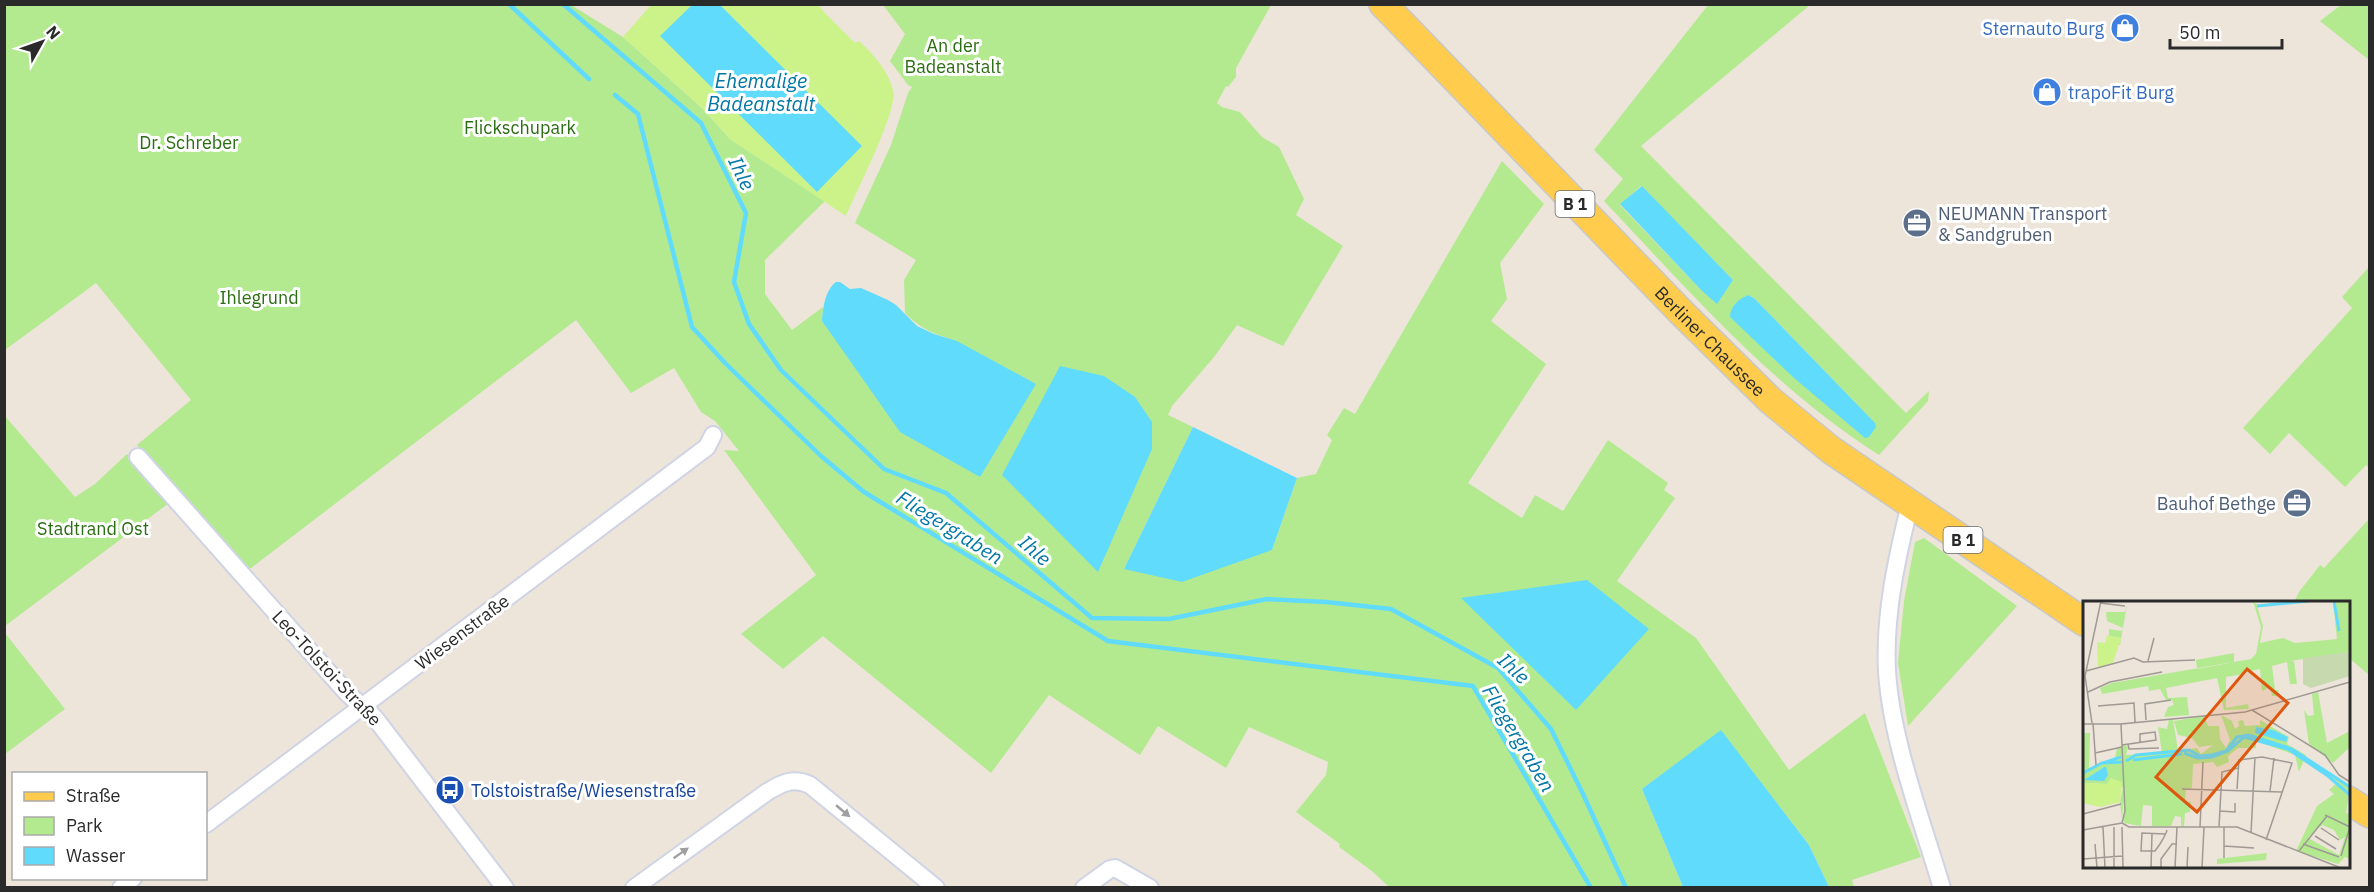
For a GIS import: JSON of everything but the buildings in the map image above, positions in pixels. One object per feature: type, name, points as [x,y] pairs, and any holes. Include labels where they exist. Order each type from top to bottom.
[{"type":"main road","name":"Berliner Chaussee","points":[[1383,4],[1680,311],[1770,400],[1831,450],[2083,621]]},
{"type":"main road","points":[[2350,801],[2370,814]]},
{"type":"street","name":"Wiesenstraße","points":[[207,823],[707,447],[713,435]]},
{"type":"street","name":"Leo-Tolstoi-Straße","points":[[138,457],[347,693],[375,718],[505,888]]},
{"type":"street","points":[[1910,504],[1901,540],[1887,634],[1887,673],[1905,763],[1942,888]]},
{"type":"street","points":[[634,888],[767,792],[779,784],[795,780],[818,790],[936,888]]},
{"type":"street","points":[[1084,888],[1105,872],[1115,868],[1150,888]]},
{"type":"green space","points":[[5,5],[571,5],[623,37],[703,109],[730,139],[825,201],[765,260],[765,294],[792,330],[823,307],[822,322],[957,341],[929,331],[905,313],[904,280],[916,260],[855,223],[891,145],[912,87],[890,61],[905,34],[883,5],[1271,5],[1236,68],[1236,77],[1228,87],[1226,86],[1217,103],[1222,107],[1240,112],[1262,137],[1279,147],[1304,199],[1296,215],[1343,246],[1283,346],[1237,325],[1214,357],[1172,406],[1168,415],[1193,427],[1124,569],[1272,550],[1297,478],[1316,474],[1332,440],[1327,435],[1344,408],[1355,414],[1502,161],[1544,204],[1500,263],[1507,299],[1491,321],[1546,364],[1468,483],[1522,518],[1535,495],[1563,511],[1608,440],[1668,483],[1664,490],[1675,498],[1617,581],[1696,638],[1789,770],[1865,713],[1921,857],[1852,880],[1854,887],[1829,887],[1809,845],[1721,731],[1642,789],[1683,887],[1389,887],[1372,871],[1339,847],[1340,844],[1296,812],[1326,775],[1328,762],[1249,727],[1226,768],[1158,726],[1140,755],[1049,695],[991,773],[823,636],[783,669],[741,634],[816,575],[724,450],[739,451],[715,421],[701,412],[674,368],[631,393],[576,320],[247,571],[137,445],[191,400],[96,283],[5,350]]},
{"type":"green space","points":[[651,5],[819,5],[855,43],[859,41],[870,51],[888,76],[893,90],[893,100],[875,152],[846,216],[730,139],[703,109],[623,37]]},
{"type":"green space","points":[[1708,5],[1810,5],[1641,146],[1906,413],[1929,391],[1928,401],[1879,455],[1840,429],[1803,400],[1734,337],[1604,201],[1623,179],[1594,150]],"holes":[[[1641,186],[1733,280],[1717,303],[1702,291],[1620,205]],[[1748,295],[1754,298],[1875,423]]]},
{"type":"green space","points":[[2341,5],[2369,5],[2369,60],[2320,21]]},
{"type":"green space","points":[[2369,267],[2369,468],[2366,465],[2345,487],[2289,433],[2270,454],[2243,428],[2352,308],[2342,297]]},
{"type":"green space","name":"Stadtrand Ost","points":[[4,415],[75,497],[95,484],[127,454],[169,503],[5,626]]},
{"type":"green space","points":[[2369,519],[2369,675],[2350,659],[2350,601],[2294,601],[2320,565],[2324,568]]},
{"type":"green space","points":[[1924,538],[2017,606],[1908,726],[1898,663],[1904,601],[1915,542]]},
{"type":"green space","points":[[5,633],[65,709],[5,754]]},
{"type":"water","name":"Ehemalige Badeanstalt","points":[[692,5],[720,5],[862,146],[817,192],[660,36]]},
{"type":"water","points":[[1642,186],[1733,280],[1717,304],[1620,204]]},
{"type":"water","points":[[836,282],[850,289],[861,288],[888,300],[917,326],[957,341],[1036,384],[980,477],[900,432],[822,321],[827,294]]},
{"type":"water","points":[[1748,295],[1754,298],[1875,423],[1876,427],[1869,437],[1865,438],[1794,378],[1730,317],[1736,303]]},
{"type":"water","points":[[1060,366],[1104,376],[1135,397],[1152,422],[1152,449],[1098,572],[1002,475]]},
{"type":"water","points":[[1193,427],[1297,478],[1272,550],[1182,582],[1124,569]]},
{"type":"water","points":[[1587,580],[1649,629],[1576,710],[1461,598]]},
{"type":"water","points":[[1721,730],[1809,845],[1829,887],[1683,887],[1642,789]]},
{"type":"waterway","name":"Fliegergraben","points":[[509,4],[589,79]]},
{"type":"waterway","name":"Ihle","points":[[563,4],[701,123],[746,213],[734,282],[749,324],[781,370],[884,469],[946,493],[1092,618],[1169,619],[1267,599],[1391,609],[1498,668],[1551,729],[1626,888]]},
{"type":"waterway","name":"Fliegergraben","points":[[615,95],[638,114],[692,327],[726,364],[821,456],[864,492],[1108,641],[1473,686],[1591,888]]},
{"type":"place","name":"Sternauto Burg","points":[[2125,28]]},
{"type":"place","name":"trapoFit Burg","points":[[2047,92]]},
{"type":"place","name":"NEUMANN Transport & Sandgruben","points":[[1917,223]]},
{"type":"place","name":"Bauhof Bethge","points":[[2297,503]]},
{"type":"place","name":"Tolstoistraße/Wiesenstraße","points":[[450,790]]},
{"type":"park label","name":"An der Badeanstalt","points":[[953,55]]},
{"type":"park label","name":"Flickschupark","points":[[520,127]]},
{"type":"park label","name":"Dr. Schreber","points":[[189,142]]},
{"type":"park label","name":"Ihlegrund","points":[[259,297]]}]
